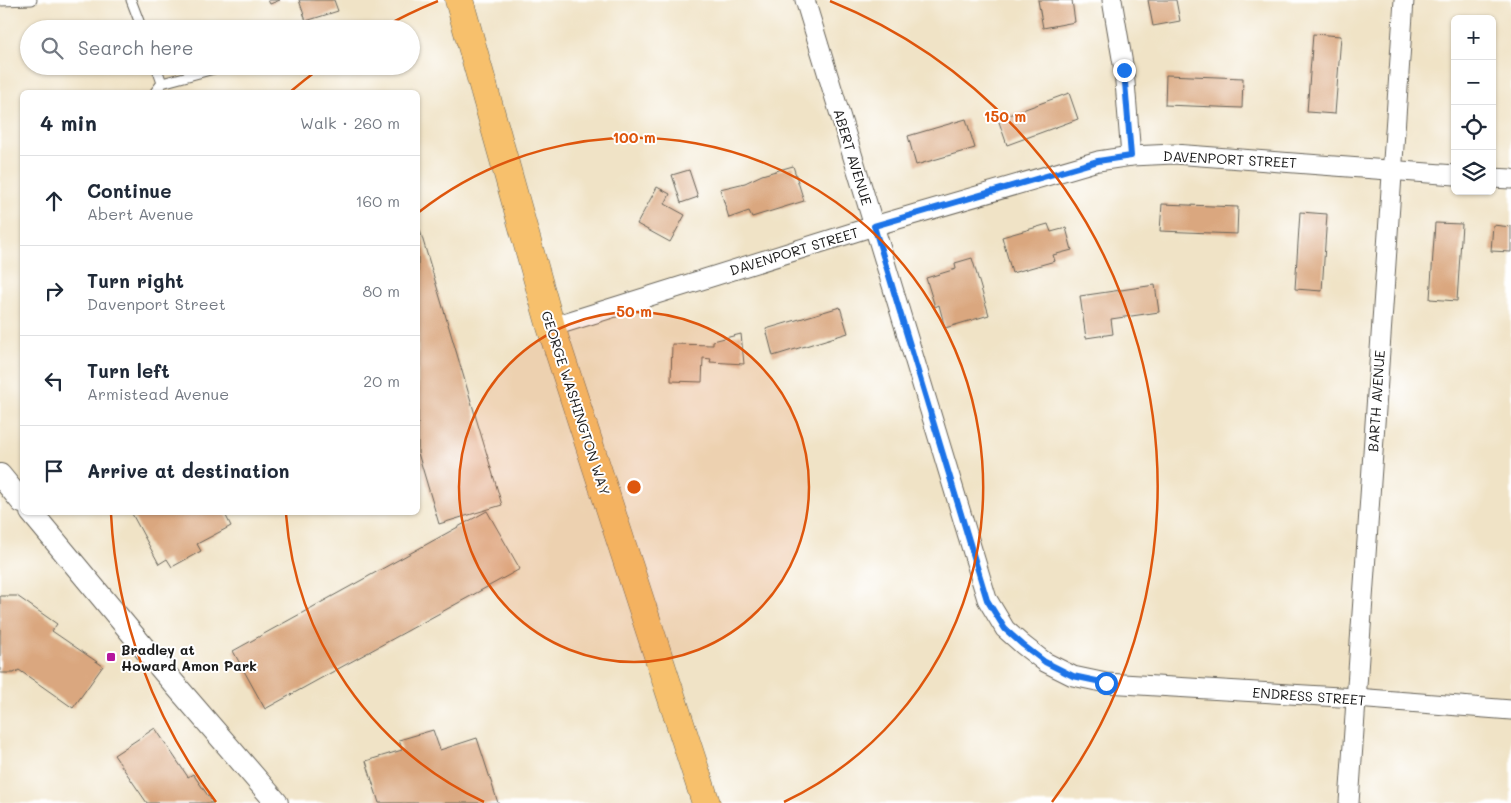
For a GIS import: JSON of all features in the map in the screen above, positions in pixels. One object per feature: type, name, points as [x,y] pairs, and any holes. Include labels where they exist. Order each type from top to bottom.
[{"type":"main road","name":"GEORGE WASHINGTON WAY","points":[[459,0],[551,327],[706,803]]},
{"type":"street","name":"ABERT AVENUE","points":[[805,0],[987,600],[1005,629],[1045,662],[1073,676],[1106,683]]},
{"type":"street","points":[[1112,0],[1124,70],[1131,156]]},
{"type":"street","name":"BARTH AVENUE","points":[[1349,803],[1404,0]]},
{"type":"street","name":"DAVENPORT STREET","points":[[551,327],[874,226],[1098,161],[1131,156],[1174,154],[1451,175]]},
{"type":"street","points":[[1496,178],[1511,179]]},
{"type":"street","points":[[0,475],[20,500]]},
{"type":"street","points":[[33,515],[276,803]]},
{"type":"street","name":"ENDRESS STREET","points":[[1106,683],[1356,698],[1511,710]]},
{"type":"lane","points":[[0,1],[32,0]]},
{"type":"lane","points":[[131,0],[139,20]]},
{"type":"lane","points":[[159,75],[162,83]]},
{"type":"lane","points":[[157,90],[162,83],[192,75]]},
{"type":"building","points":[[268,0],[280,0],[270,4]]},
{"type":"building","points":[[299,0],[334,0],[338,11],[306,20]]},
{"type":"building","points":[[1038,0],[1072,0],[1075,22],[1043,28]]},
{"type":"building","points":[[1148,0],[1176,0],[1180,21],[1153,26]]},
{"type":"building","points":[[1313,34],[1341,36],[1335,114],[1307,112]]},
{"type":"building","points":[[1166,75],[1243,78],[1242,108],[1165,105]]},
{"type":"building","points":[[1069,93],[1078,119],[1007,145],[998,119]]},
{"type":"building","points":[[966,119],[975,148],[916,165],[908,136]]},
{"type":"building","points":[[793,166],[804,201],[752,217],[749,211],[729,218],[720,189],[745,183],[762,175]]},
{"type":"building","points":[[689,170],[698,197],[681,203],[672,175]]},
{"type":"building","points":[[657,187],[670,194],[665,204],[685,215],[670,242],[637,224]]},
{"type":"building","points":[[1162,204],[1238,207],[1237,234],[1160,231]]},
{"type":"building","points":[[1300,212],[1327,214],[1322,291],[1295,289]]},
{"type":"building","points":[[1435,223],[1462,224],[1457,301],[1430,299]]},
{"type":"building","points":[[1048,224],[1051,232],[1066,228],[1072,250],[1053,255],[1055,261],[1012,273],[1002,237]]},
{"type":"building","points":[[1493,225],[1511,227],[1511,252],[1491,251]]},
{"type":"building","points":[[420,230],[502,505],[439,524],[420,460]]},
{"type":"building","points":[[972,258],[989,315],[945,328],[939,305],[935,307],[926,278],[956,269],[955,263]]},
{"type":"building","points":[[1155,285],[1159,312],[1111,319],[1113,334],[1086,338],[1080,296]]},
{"type":"building","points":[[840,307],[848,333],[773,356],[766,329]]},
{"type":"building","points":[[741,334],[744,364],[710,362],[711,359],[703,358],[702,382],[671,381],[672,344],[713,345],[713,341]]},
{"type":"building","points":[[487,511],[520,569],[265,709],[233,651]]},
{"type":"building","points":[[133,515],[226,515],[231,526],[197,544],[201,551],[172,567],[167,559],[159,564]]},
{"type":"building","points":[[0,596],[17,596],[57,624],[52,631],[103,666],[73,708],[19,670],[14,673],[0,673]]},
{"type":"building","points":[[155,728],[188,777],[193,774],[213,803],[147,803],[114,755]]},
{"type":"building","points":[[433,730],[440,750],[477,738],[498,803],[379,803],[366,761],[402,750],[399,740]]},
{"type":"place","name":"Bradley at Howard Amon Park","points":[[111,657]]},
{"type":"route","points":[[1106,683],[1073,676],[1045,662],[1005,629],[987,600],[874,226],[1098,161],[1131,156],[1124,70]]}]
